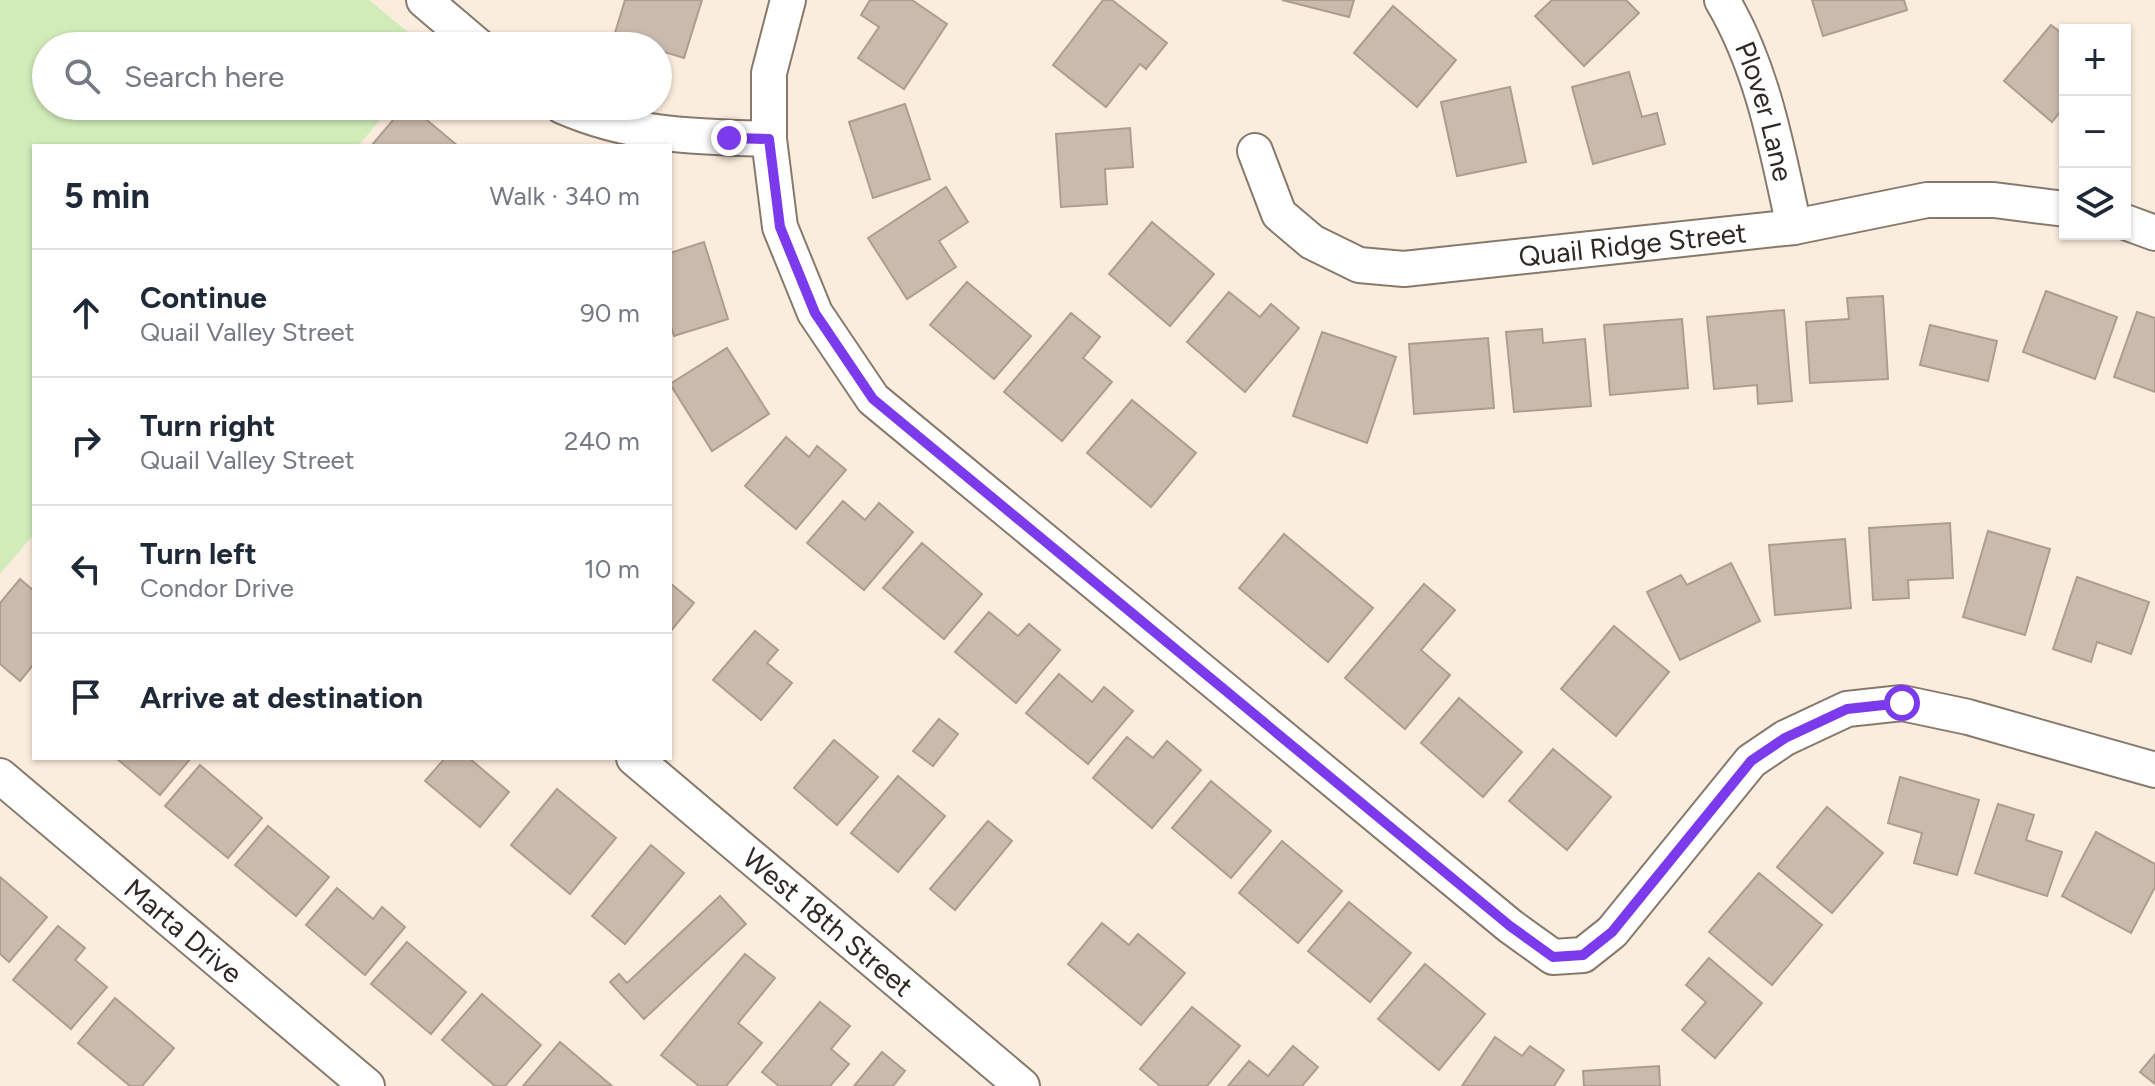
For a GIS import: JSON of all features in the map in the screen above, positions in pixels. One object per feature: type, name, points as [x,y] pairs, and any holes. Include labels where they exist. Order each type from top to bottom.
[{"type":"street","points":[[424,0],[462,32]]},
{"type":"street","points":[[788,0],[769,73],[769,139],[780,227],[815,313],[873,399],[1510,926],[1553,957],[1583,955],[1612,932],[1751,761],[1785,738],[1847,709],[1902,703],[1968,717],[2155,770]]},
{"type":"street","name":"Plover Lane","points":[[1722,0],[1738,27],[1768,111],[1794,227]]},
{"type":"street","points":[[596,120],[659,134],[769,139]]},
{"type":"street","name":"Quail Ridge Street","points":[[1255,151],[1279,214],[1312,242],[1359,265],[1404,269],[1794,227],[1927,200],[1994,200],[2059,208]]},
{"type":"street","points":[[2131,224],[2155,233]]},
{"type":"street","name":"West 18th Street","points":[[636,760],[1022,1086]]},
{"type":"street","name":"Marta Drive","points":[[0,776],[367,1086]]},
{"type":"green space","points":[[0,0],[369,0],[408,32],[32,32],[32,120],[380,120],[360,144],[32,144],[32,536],[0,574]]},
{"type":"building","points":[[625,0],[702,0],[684,58],[672,54],[672,32],[615,32]]},
{"type":"building","points":[[870,0],[912,0],[947,24],[904,89],[858,58],[879,27],[861,15]]},
{"type":"building","points":[[1103,0],[1112,0],[1167,43],[1146,69],[1140,64],[1106,107],[1053,65]]},
{"type":"building","points":[[1282,0],[1354,0],[1349,17]]},
{"type":"building","points":[[1552,0],[1626,0],[1639,13],[1584,66],[1535,16]]},
{"type":"building","points":[[1812,0],[1904,0],[1907,10],[1823,36]]},
{"type":"building","points":[[1393,6],[1456,60],[1417,107],[1354,53]]},
{"type":"building","points":[[2051,25],[2059,31],[2059,113],[2052,122],[2004,81]]},
{"type":"building","points":[[1629,72],[1642,117],[1657,113],[1665,144],[1593,164],[1572,87]]},
{"type":"building","points":[[1510,87],[1526,162],[1457,176],[1441,102]]},
{"type":"building","points":[[905,104],[930,179],[873,198],[849,122]]},
{"type":"building","points":[[393,120],[427,120],[456,144],[373,144]]},
{"type":"building","points":[[1130,128],[1133,167],[1105,169],[1107,204],[1061,207],[1056,134]]},
{"type":"building","points":[[946,187],[968,222],[939,241],[956,267],[907,299],[868,238]]},
{"type":"building","points":[[1152,222],[1214,274],[1170,326],[1109,274]]},
{"type":"building","points":[[704,242],[728,319],[674,336],[672,252]]},
{"type":"building","points":[[967,282],[1031,336],[994,379],[930,325]]},
{"type":"building","points":[[2046,291],[2117,317],[2095,379],[2023,352]]},
{"type":"building","points":[[1229,292],[1260,317],[1271,304],[1299,328],[1245,392],[1187,342]]},
{"type":"building","points":[[1883,296],[1888,379],[1810,383],[1806,322],[1849,319],[1847,298]]},
{"type":"building","points":[[1784,310],[1792,401],[1758,404],[1757,385],[1714,389],[1707,317]]},
{"type":"building","points":[[2137,312],[2155,318],[2155,392],[2114,377]]},
{"type":"building","points":[[1071,313],[1100,337],[1083,358],[1112,382],[1062,441],[1004,392]]},
{"type":"building","points":[[1682,319],[1688,388],[1610,395],[1604,325]]},
{"type":"building","points":[[1930,325],[1997,341],[1988,381],[1920,365]]},
{"type":"building","points":[[1542,329],[1543,343],[1585,339],[1591,406],[1514,412],[1506,332]]},
{"type":"building","points":[[1322,332],[1396,357],[1367,443],[1293,416]]},
{"type":"building","points":[[1488,338],[1494,408],[1414,414],[1409,344]]},
{"type":"building","points":[[727,348],[769,414],[712,451],[672,383]]},
{"type":"building","points":[[1132,400],[1196,453],[1151,507],[1087,453]]},
{"type":"building","points":[[786,437],[809,457],[817,446],[846,470],[796,529],[745,486]]},
{"type":"building","points":[[843,501],[865,520],[879,503],[913,532],[864,590],[807,543]]},
{"type":"building","points":[[1950,523],[1953,578],[1908,580],[1909,598],[1873,600],[1869,528]]},
{"type":"building","points":[[1988,531],[2050,549],[2025,635],[1963,617]]},
{"type":"building","points":[[1284,534],[1373,608],[1328,662],[1239,588]]},
{"type":"building","points":[[1845,539],[1851,608],[1775,615],[1769,545]]},
{"type":"building","points":[[922,543],[982,594],[944,639],[883,588]]},
{"type":"building","points":[[1731,563],[1760,621],[1680,660],[1647,592],[1681,575],[1687,585]]},
{"type":"building","points":[[2077,577],[2149,602],[2131,654],[2097,642],[2091,662],[2053,649]]},
{"type":"building","points":[[20,579],[32,589],[32,666],[20,681],[0,664],[0,603]]},
{"type":"building","points":[[1424,584],[1455,610],[1421,650],[1450,675],[1405,729],[1345,678]]},
{"type":"building","points":[[672,585],[694,603],[672,630]]},
{"type":"building","points":[[989,612],[1018,636],[1029,624],[1060,650],[1016,703],[955,652]]},
{"type":"building","points":[[1614,626],[1669,672],[1616,736],[1561,689]]},
{"type":"building","points":[[755,631],[778,650],[767,663],[792,683],[761,720],[713,680]]},
{"type":"building","points":[[1059,674],[1092,702],[1104,687],[1133,711],[1088,764],[1026,713]]},
{"type":"building","points":[[1459,698],[1522,752],[1483,797],[1421,743]]},
{"type":"building","points":[[939,719],[958,734],[933,766],[913,751]]},
{"type":"building","points":[[1127,737],[1153,758],[1167,741],[1201,770],[1152,828],[1093,778]]},
{"type":"building","points":[[834,740],[878,777],[837,825],[794,788]]},
{"type":"building","points":[[1553,749],[1611,797],[1567,850],[1509,801]]},
{"type":"building","points":[[118,760],[189,760],[160,795]]},
{"type":"building","points":[[443,760],[471,760],[509,792],[480,827],[425,781]]},
{"type":"building","points":[[200,765],[262,818],[228,858],[165,806]]},
{"type":"building","points":[[898,776],[945,816],[898,872],[851,833]]},
{"type":"building","points":[[1900,777],[1979,800],[1957,875],[1914,863],[1922,833],[1888,823]]},
{"type":"building","points":[[1211,781],[1271,831],[1231,878],[1172,828]]},
{"type":"building","points":[[557,789],[616,838],[570,894],[511,845]]},
{"type":"building","points":[[1998,804],[2034,815],[2026,840],[2062,852],[2047,896],[1975,873]]},
{"type":"building","points":[[1827,807],[1883,853],[1832,913],[1777,867]]},
{"type":"building","points":[[988,821],[1012,841],[955,910],[930,889]]},
{"type":"building","points":[[268,826],[329,877],[296,916],[235,865]]},
{"type":"building","points":[[2096,832],[2155,864],[2155,887],[2131,933],[2062,896]]},
{"type":"building","points":[[1282,841],[1342,891],[1298,943],[1239,893]]},
{"type":"building","points":[[651,845],[684,873],[625,944],[592,916]]},
{"type":"building","points":[[1759,873],[1822,925],[1772,985],[1709,932]]},
{"type":"building","points":[[0,877],[47,917],[9,962],[0,954]]},
{"type":"building","points":[[337,888],[373,919],[382,907],[405,927],[365,975],[306,925]]},
{"type":"building","points":[[720,896],[746,924],[644,1019],[610,982],[619,974],[627,983]]},
{"type":"building","points":[[1349,902],[1411,953],[1370,1002],[1308,951]]},
{"type":"building","points":[[1102,923],[1129,945],[1138,934],[1185,973],[1141,1025],[1068,964]]},
{"type":"building","points":[[58,926],[85,948],[75,960],[107,987],[71,1029],[13,980]]},
{"type":"building","points":[[407,942],[466,992],[431,1034],[371,984]]},
{"type":"building","points":[[745,954],[775,978],[738,1023],[762,1043],[726,1086],[699,1086],[661,1055]]},
{"type":"building","points":[[1709,958],[1762,1003],[1715,1058],[1682,1030],[1706,1002],[1686,985]]},
{"type":"building","points":[[1425,964],[1485,1014],[1439,1070],[1378,1019]]},
{"type":"building","points":[[482,994],[541,1045],[505,1086],[495,1086],[442,1040]]},
{"type":"building","points":[[115,998],[174,1048],[142,1086],[130,1086],[78,1043]]},
{"type":"building","points":[[820,1002],[850,1026],[831,1049],[849,1064],[830,1086],[779,1086],[762,1072]]},
{"type":"building","points":[[1192,1007],[1240,1046],[1207,1086],[1160,1086],[1140,1069]]},
{"type":"building","points":[[1495,1037],[1522,1056],[1530,1046],[1564,1070],[1554,1086],[1462,1086]]},
{"type":"building","points":[[560,1042],[612,1086],[523,1086]]},
{"type":"building","points":[[1293,1046],[1318,1067],[1302,1086],[1228,1086],[1249,1061],[1268,1076]]},
{"type":"building","points":[[882,1052],[905,1071],[893,1086],[854,1086]]},
{"type":"building","points":[[2155,1054],[2155,1084],[2140,1072]]},
{"type":"building","points":[[1659,1066],[1660,1086],[1584,1086],[1583,1071]]},
{"type":"route","points":[[729,138],[769,139],[780,227],[815,313],[873,399],[1510,926],[1553,957],[1583,955],[1612,932],[1751,761],[1785,738],[1847,709],[1902,703]]}]
